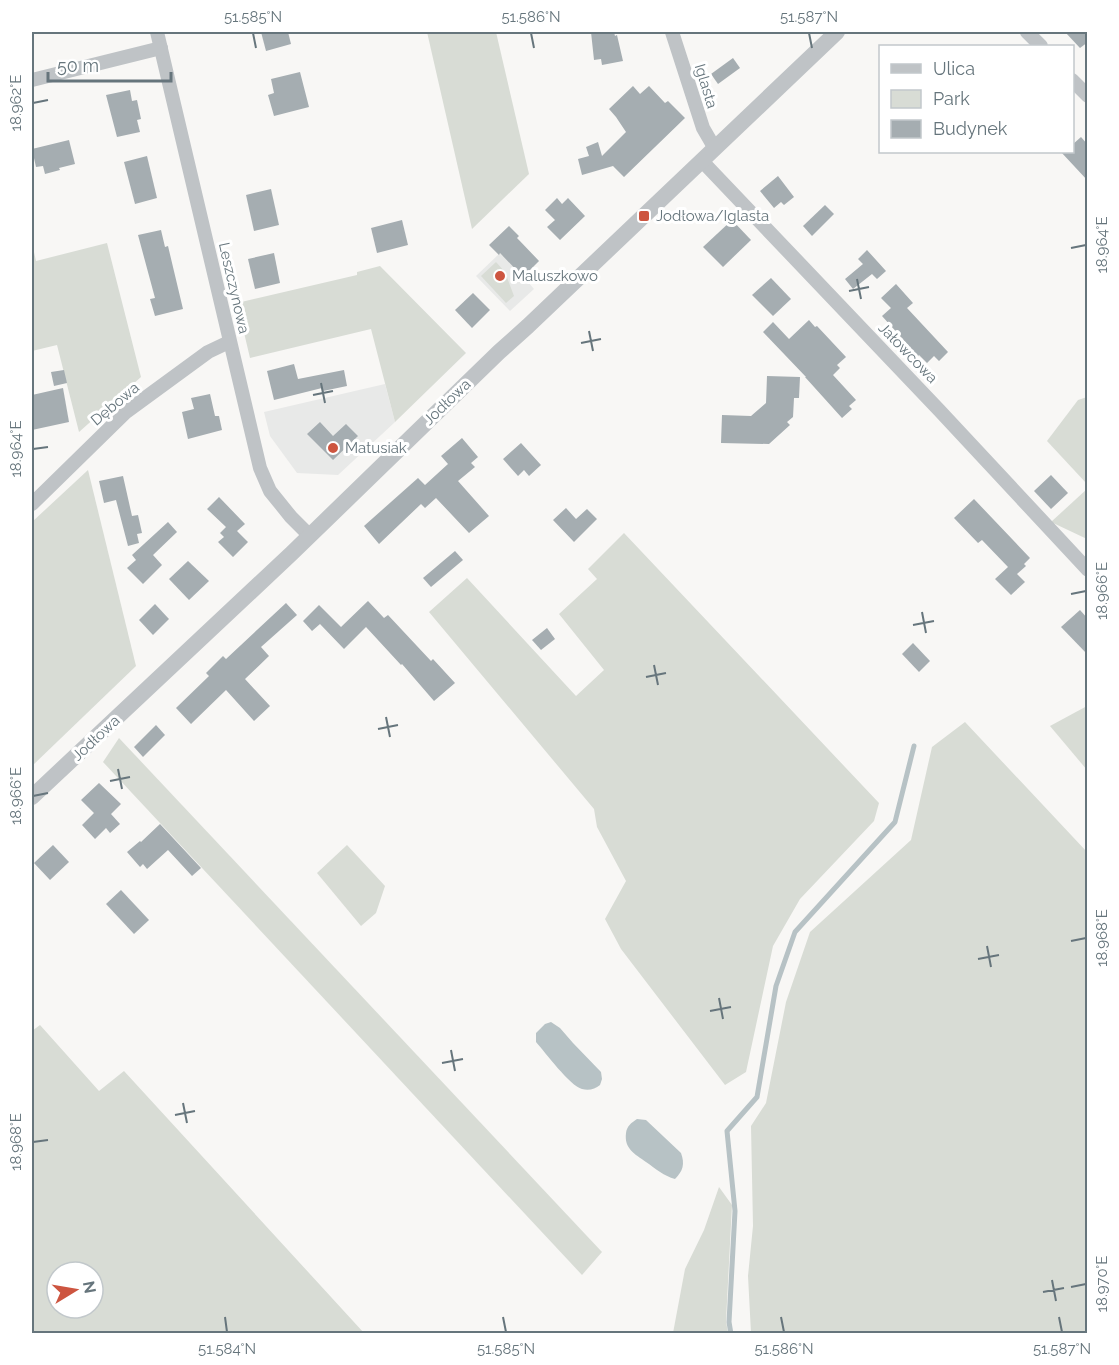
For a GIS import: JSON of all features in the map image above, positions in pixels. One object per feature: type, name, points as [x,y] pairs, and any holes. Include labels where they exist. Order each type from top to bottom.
[{"type":"street","name":"Leszczynowa","points":[[157,32],[260,468],[270,491],[310,536]]},
{"type":"street","name":"Iglasta","points":[[672,32],[703,128],[714,147]]},
{"type":"street","name":"Jodłowa","points":[[32,797],[310,536],[493,358],[837,32]]},
{"type":"street","points":[[1027,32],[1040,45]]},
{"type":"street","points":[[32,80],[160,48]]},
{"type":"street","points":[[1074,82],[1088,96]]},
{"type":"street","name":"Jałowcowa","points":[[702,161],[1088,570]]},
{"type":"street","name":"Dębowa","points":[[32,504],[126,412],[208,352],[230,342]]},
{"type":"shaded area","name":"Maluszkowo","points":[[519,240],[539,261],[523,276],[534,289],[510,311],[476,276],[500,253],[503,256]]},
{"type":"shaded area","points":[[385,384],[395,422],[338,475],[297,473],[270,436],[264,412]]},
{"type":"shaded area","points":[[551,1022],[560,1028],[601,1072],[600,1085],[589,1090],[577,1087],[536,1042],[536,1033],[545,1024]]},
{"type":"shaded area","points":[[637,1119],[646,1120],[681,1153],[682,1167],[675,1179],[634,1154],[629,1147],[626,1139],[627,1131]]},
{"type":"green space","points":[[427,32],[496,32],[529,174],[472,229]]},
{"type":"green space","points":[[32,243],[36,261],[107,243],[141,377],[79,432],[57,345],[32,351]]},
{"type":"green space","points":[[496,262],[505,272],[514,296],[506,303],[481,276]]},
{"type":"green space","points":[[380,266],[466,353],[395,422],[371,329],[250,358],[237,303],[357,275],[357,272]]},
{"type":"green space","points":[[1088,397],[1087,484],[1047,441],[1078,400]]},
{"type":"green space","points":[[88,470],[136,666],[32,766],[32,522]]},
{"type":"green space","points":[[1087,489],[1087,539],[1051,522]]},
{"type":"green space","points":[[624,533],[879,803],[874,821],[800,899],[773,946],[746,1072],[725,1085],[621,949],[605,919],[626,881],[597,827],[594,809],[429,612],[467,578],[576,696],[604,670],[559,614],[597,579],[588,569]]},
{"type":"green space","points":[[1087,706],[1087,770],[1050,726]]},
{"type":"green space","points":[[965,722],[1087,852],[1087,1333],[751,1333],[748,1276],[753,1226],[751,1126],[766,1103],[786,1002],[810,932],[911,840],[932,747]]},
{"type":"green space","points":[[119,738],[602,1252],[582,1275],[103,762]]},
{"type":"green space","points":[[347,845],[385,886],[376,913],[361,926],[317,873]]},
{"type":"green space","points":[[40,1025],[99,1091],[124,1071],[364,1333],[32,1333],[32,1031]]},
{"type":"green space","points":[[719,1187],[732,1205],[726,1321],[728,1333],[673,1333],[685,1269],[704,1230]]},
{"type":"building","points":[[261,32],[288,32],[291,44],[266,51]]},
{"type":"building","points":[[591,32],[614,32],[615,36],[617,35],[623,61],[602,65],[601,59],[594,60]]},
{"type":"building","points":[[1065,32],[1088,32],[1088,42],[1080,48]]},
{"type":"building","points":[[733,58],[740,68],[718,84],[711,74]]},
{"type":"building","points":[[300,72],[309,107],[274,116],[268,95],[274,93],[271,79]]},
{"type":"building","points":[[633,86],[640,94],[649,86],[665,103],[668,101],[685,118],[624,177],[613,166],[582,175],[578,159],[589,156],[586,147],[598,142],[602,156],[626,132],[609,109]]},
{"type":"building","points":[[130,90],[132,101],[137,100],[141,119],[137,120],[140,132],[117,137],[106,95]]},
{"type":"building","points":[[1081,137],[1088,145],[1088,181],[1062,153],[1074,153],[1074,143]]},
{"type":"building","points":[[69,140],[75,164],[45,174],[43,166],[36,167],[32,149]]},
{"type":"building","points":[[147,156],[157,198],[135,204],[124,162]]},
{"type":"building","points":[[778,176],[794,197],[784,205],[781,202],[774,208],[760,191]]},
{"type":"building","points":[[271,189],[279,225],[254,231],[246,195]]},
{"type":"building","points":[[557,198],[562,204],[568,198],[585,216],[560,240],[547,227],[555,220],[545,210]]},
{"type":"building","points":[[825,205],[834,214],[812,236],[803,226]]},
{"type":"building","points":[[402,220],[408,245],[377,253],[371,228]]},
{"type":"building","points":[[732,220],[751,240],[723,267],[703,247]]},
{"type":"building","points":[[509,226],[539,261],[523,277],[489,245]]},
{"type":"building","points":[[161,230],[165,247],[168,246],[183,309],[155,316],[150,299],[155,298],[138,235]]},
{"type":"building","points":[[867,250],[886,271],[877,279],[872,274],[853,289],[845,279],[863,264],[858,259]]},
{"type":"building","points":[[274,253],[280,283],[255,289],[248,259]]},
{"type":"building","points":[[771,278],[791,299],[773,316],[752,295]]},
{"type":"building","points":[[896,284],[913,303],[907,308],[948,352],[939,361],[934,356],[927,363],[919,355],[917,357],[882,316],[891,308],[881,298]]},
{"type":"building","points":[[473,293],[490,310],[472,328],[455,310]]},
{"type":"building","points":[[809,320],[846,357],[837,365],[840,368],[833,375],[856,400],[849,406],[852,409],[842,418],[763,332],[773,322],[789,339]]},
{"type":"building","points":[[294,364],[298,379],[344,370],[347,386],[323,391],[322,388],[274,400],[267,371]]},
{"type":"building","points":[[64,370],[67,383],[54,386],[51,372]]},
{"type":"building","points":[[767,376],[800,377],[799,398],[794,398],[793,417],[787,422],[790,425],[769,444],[721,443],[722,415],[751,416],[766,403]]},
{"type":"building","points":[[63,388],[69,422],[32,430],[32,395]]},
{"type":"building","points":[[210,394],[215,416],[219,416],[222,430],[188,439],[182,412],[194,409],[191,398]]},
{"type":"building","name":"Matusiak","points":[[320,422],[333,436],[346,424],[358,436],[333,460],[307,434]]},
{"type":"building","points":[[462,438],[478,457],[471,463],[475,467],[458,481],[489,516],[469,533],[436,498],[425,508],[421,504],[379,544],[364,526],[418,478],[425,485],[448,464],[441,456]]},
{"type":"building","points":[[521,443],[541,465],[529,476],[524,470],[518,476],[503,459]]},
{"type":"building","points":[[1051,475],[1068,493],[1051,509],[1034,491]]},
{"type":"building","points":[[123,476],[132,516],[138,515],[142,533],[137,534],[139,543],[128,546],[116,500],[104,503],[99,481]]},
{"type":"building","points":[[219,497],[245,524],[237,531],[248,542],[233,557],[218,542],[224,537],[220,533],[226,527],[207,509]]},
{"type":"building","points":[[974,499],[1030,558],[1024,564],[1026,566],[1017,574],[1025,582],[1011,595],[995,579],[1008,567],[982,540],[978,543],[954,518]]},
{"type":"building","points":[[566,508],[576,519],[587,509],[597,519],[574,542],[553,520]]},
{"type":"building","points":[[168,522],[177,532],[153,555],[162,565],[143,584],[127,568],[136,560],[132,555]]},
{"type":"building","points":[[455,551],[463,560],[431,587],[423,578]]},
{"type":"building","points":[[188,561],[209,581],[189,600],[169,579]]},
{"type":"building","points":[[368,601],[384,618],[388,615],[455,683],[434,701],[366,627],[344,649],[320,624],[312,631],[303,621],[319,605],[341,627]]},
{"type":"building","points":[[286,603],[297,615],[261,647],[269,656],[245,679],[270,706],[254,721],[226,690],[191,724],[176,708],[209,676],[206,673],[223,656],[226,659]]},
{"type":"building","points":[[155,604],[169,619],[153,635],[139,620]]},
{"type":"building","points":[[1080,610],[1088,619],[1088,655],[1061,627]]},
{"type":"building","points":[[547,628],[555,639],[541,650],[532,640]]},
{"type":"building","points":[[913,643],[930,661],[919,672],[902,654]]},
{"type":"building","points":[[156,725],[165,735],[143,757],[134,747]]},
{"type":"building","points":[[99,783],[121,804],[111,814],[120,824],[110,833],[106,828],[95,839],[82,825],[94,813],[81,800]]},
{"type":"building","points":[[160,824],[201,868],[192,876],[168,850],[147,869],[143,864],[140,867],[127,852]]},
{"type":"building","points":[[53,845],[69,862],[50,880],[34,863]]},
{"type":"building","points":[[121,890],[149,920],[134,934],[106,904]]},
{"type":"waterway","points":[[731,1334],[729,1322],[735,1211],[727,1131],[757,1097],[776,986],[795,932],[895,822],[914,746]]},
{"type":"place","name":"Jodłowa/Iglasta","points":[[644,216]]},
{"type":"place","name":"Maluszkowo","points":[[500,276]]},
{"type":"place","name":"Matusiak","points":[[333,448]]}]
